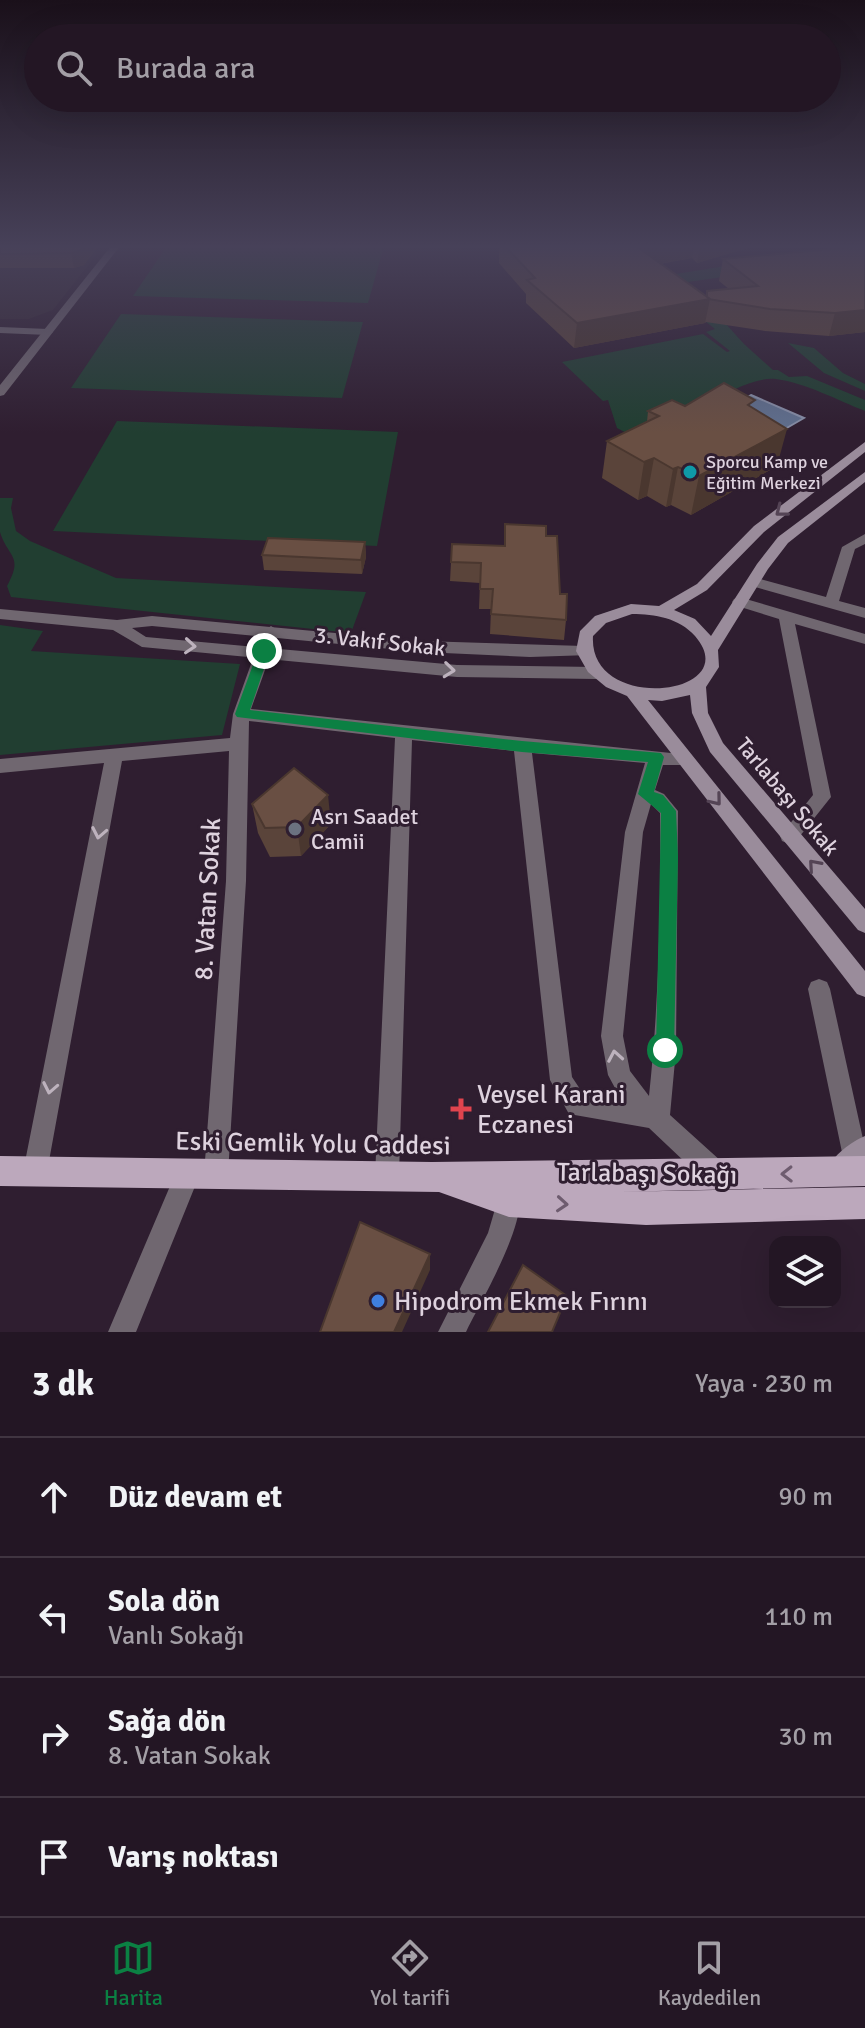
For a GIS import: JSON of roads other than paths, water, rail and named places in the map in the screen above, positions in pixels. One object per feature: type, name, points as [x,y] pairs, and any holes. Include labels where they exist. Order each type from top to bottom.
[{"type":"main road","points":[[660,612],[702,587],[759,529],[865,446]]},
{"type":"main road","points":[[712,647],[783,540],[865,476]]},
{"type":"main road","points":[[631,609],[660,612],[689,622],[712,647],[714,661],[709,674],[698,686],[680,694],[657,696],[634,693],[613,685],[596,673],[584,651],[587,631],[597,620],[631,609]]},
{"type":"main road","name":"Tarlabaşı Sokak","points":[[698,686],[700,713],[716,747],[865,924]]},
{"type":"main road","points":[[634,693],[865,987]]},
{"type":"main road","name":"Eski Gemlik Yolu Caddesi","points":[[0,1171],[432,1177],[717,1175],[855,1162]]},
{"type":"main road","name":"Tarlabaşı Sokağı","points":[[432,1177],[509,1201],[646,1209],[862,1204]]},
{"type":"street","points":[[0,393],[67,308]]},
{"type":"street","points":[[0,330],[48,332]]},
{"type":"street","points":[[831,604],[849,547],[865,538]]},
{"type":"street","points":[[753,582],[865,613]]},
{"type":"street","points":[[739,602],[865,639]]},
{"type":"street","name":"3. Vakıf Sokak","points":[[0,614],[117,625],[152,621],[443,650],[508,653],[584,651]]},
{"type":"street","points":[[786,616],[822,797],[789,836]]},
{"type":"street","name":"3. Vakıf Sokak","points":[[117,625],[142,642],[457,671],[596,673]]},
{"type":"street","name":"8. Vatan Sokak","points":[[122,1332],[202,1174],[236,881],[241,714],[271,631]]},
{"type":"street","points":[[241,714],[522,746],[684,760]]},
{"type":"street","points":[[387,1176],[404,733]]},
{"type":"street","points":[[0,766],[238,744]]},
{"type":"street","points":[[522,746],[561,1080],[577,1106],[658,1117]]},
{"type":"street","points":[[35,1172],[114,756]]},
{"type":"street","points":[[656,757],[634,832],[612,1036],[619,1075],[634,1098],[717,1175]]},
{"type":"street","points":[[645,794],[658,799],[669,811],[665,1050],[658,1117]]},
{"type":"street","points":[[819,989],[855,1162]]},
{"type":"street","points":[[452,1332],[500,1236],[509,1201]]},
{"type":"water","points":[[751,395],[804,418],[785,429],[732,406]]},
{"type":"place","name":"Sporcu Kamp ve Eğitim Merkezi","points":[[690,472]]},
{"type":"place","name":"Asrı Saadet Camii","points":[[295,829]]},
{"type":"place","name":"Veysel Karani Eczanesi","points":[[461,1109]]},
{"type":"place","name":"Hipodrom Ekmek Fırını","points":[[378,1301]]}]
